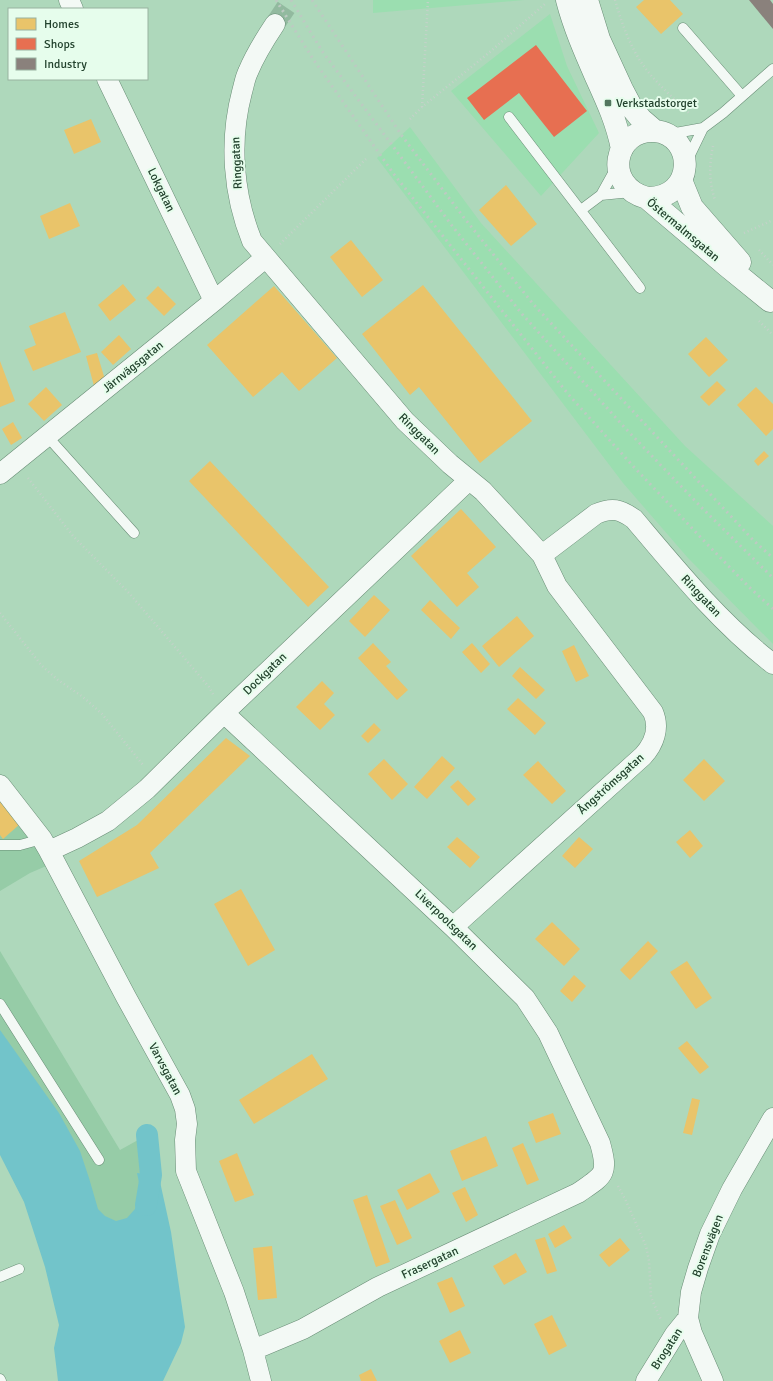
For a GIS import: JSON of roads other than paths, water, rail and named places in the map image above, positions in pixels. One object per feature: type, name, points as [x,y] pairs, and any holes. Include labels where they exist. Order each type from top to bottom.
[{"type":"main road","name":"Östermalmsgatan","points":[[567,0],[581,44],[612,112],[618,130],[620,157],[619,173],[622,180],[772,303]]},
{"type":"main road","name":"Östermalmsgatan","points":[[587,0],[600,39],[632,108],[641,119],[678,144],[684,157],[683,173],[686,195],[692,207],[737,258],[772,303]]},
{"type":"main road","points":[[620,157],[630,139],[636,135],[642,132],[661,133]]},
{"type":"main road","points":[[640,195],[655,198],[663,196],[674,190],[683,173]]},
{"type":"street","name":"Ringgatan","points":[[275,24],[248,72],[236,120],[234,142],[235,168],[244,222],[252,241],[265,258],[405,421],[425,441],[483,491],[542,555],[596,514],[606,510],[625,512],[634,519],[704,600],[737,633],[773,664]]},
{"type":"street","name":"Lokgatan","points":[[107,80],[214,301]]},
{"type":"street","name":"Järnvägsgatan","points":[[7,468],[265,258]]},
{"type":"street","name":"Dockgatan","points":[[46,845],[77,838],[108,821],[156,780],[224,713],[469,480]]},
{"type":"street","name":"Ångströmsgatan","points":[[454,927],[643,756],[650,748],[654,739],[656,720],[653,712],[557,586],[542,555]]},
{"type":"street","name":"Liverpoolsgatan","points":[[224,713],[454,927],[525,998],[548,1033],[600,1143],[604,1159],[604,1172]]},
{"type":"street","name":"Varvsgatan","points":[[0,785],[46,845],[126,997],[180,1095],[185,1109],[187,1124],[185,1140],[186,1171],[234,1292],[253,1350],[260,1381]]},
{"type":"street","name":"Borensvägen","points":[[713,1381],[692,1333],[688,1318],[691,1292],[710,1234],[732,1188],[773,1118]]},
{"type":"street","name":"Frasergatan","points":[[253,1350],[303,1329],[378,1287],[578,1193],[596,1181],[604,1172]]},
{"type":"street","name":"Brogatan","points":[[646,1381],[688,1318]]},
{"type":"lane","points":[[683,28],[742,96]]},
{"type":"lane","points":[[683,173],[703,128],[773,69]]},
{"type":"lane","points":[[509,117],[640,288]]},
{"type":"lane","points":[[661,133],[703,128]]},
{"type":"lane","points":[[581,210],[601,195],[610,181],[620,157]]},
{"type":"lane","points":[[601,195],[640,195]]},
{"type":"lane","points":[[47,436],[134,532]]},
{"type":"lane","points":[[0,845],[46,845]]},
{"type":"lane","points":[[0,1004],[100,1160]]},
{"type":"lane","points":[[0,1277],[18,1269]]},
{"type":"water","points":[[0,1030],[59,1113],[80,1151],[98,1209],[105,1216],[116,1221],[127,1218],[135,1209],[141,1192],[137,1173],[151,1175],[157,1168],[171,1232],[185,1327],[181,1343],[163,1381],[58,1381],[54,1348],[59,1325],[45,1267],[24,1202],[0,1155]]},
{"type":"waterway","points":[[146,1205],[151,1175],[147,1135]]},
{"type":"tunnel","points":[[275,24],[291,0]]},
{"type":"railway","points":[[276,0],[313,59],[393,173],[568,394],[632,465],[707,544],[773,609]]},
{"type":"railway","points":[[291,0],[322,51],[453,227],[522,314],[626,429],[701,507],[773,578]]},
{"type":"railway","points":[[312,0],[402,136],[465,219],[534,305],[753,540],[773,558]]},
{"type":"place","name":"Verkstadstorget","points":[[608,103]]}]
